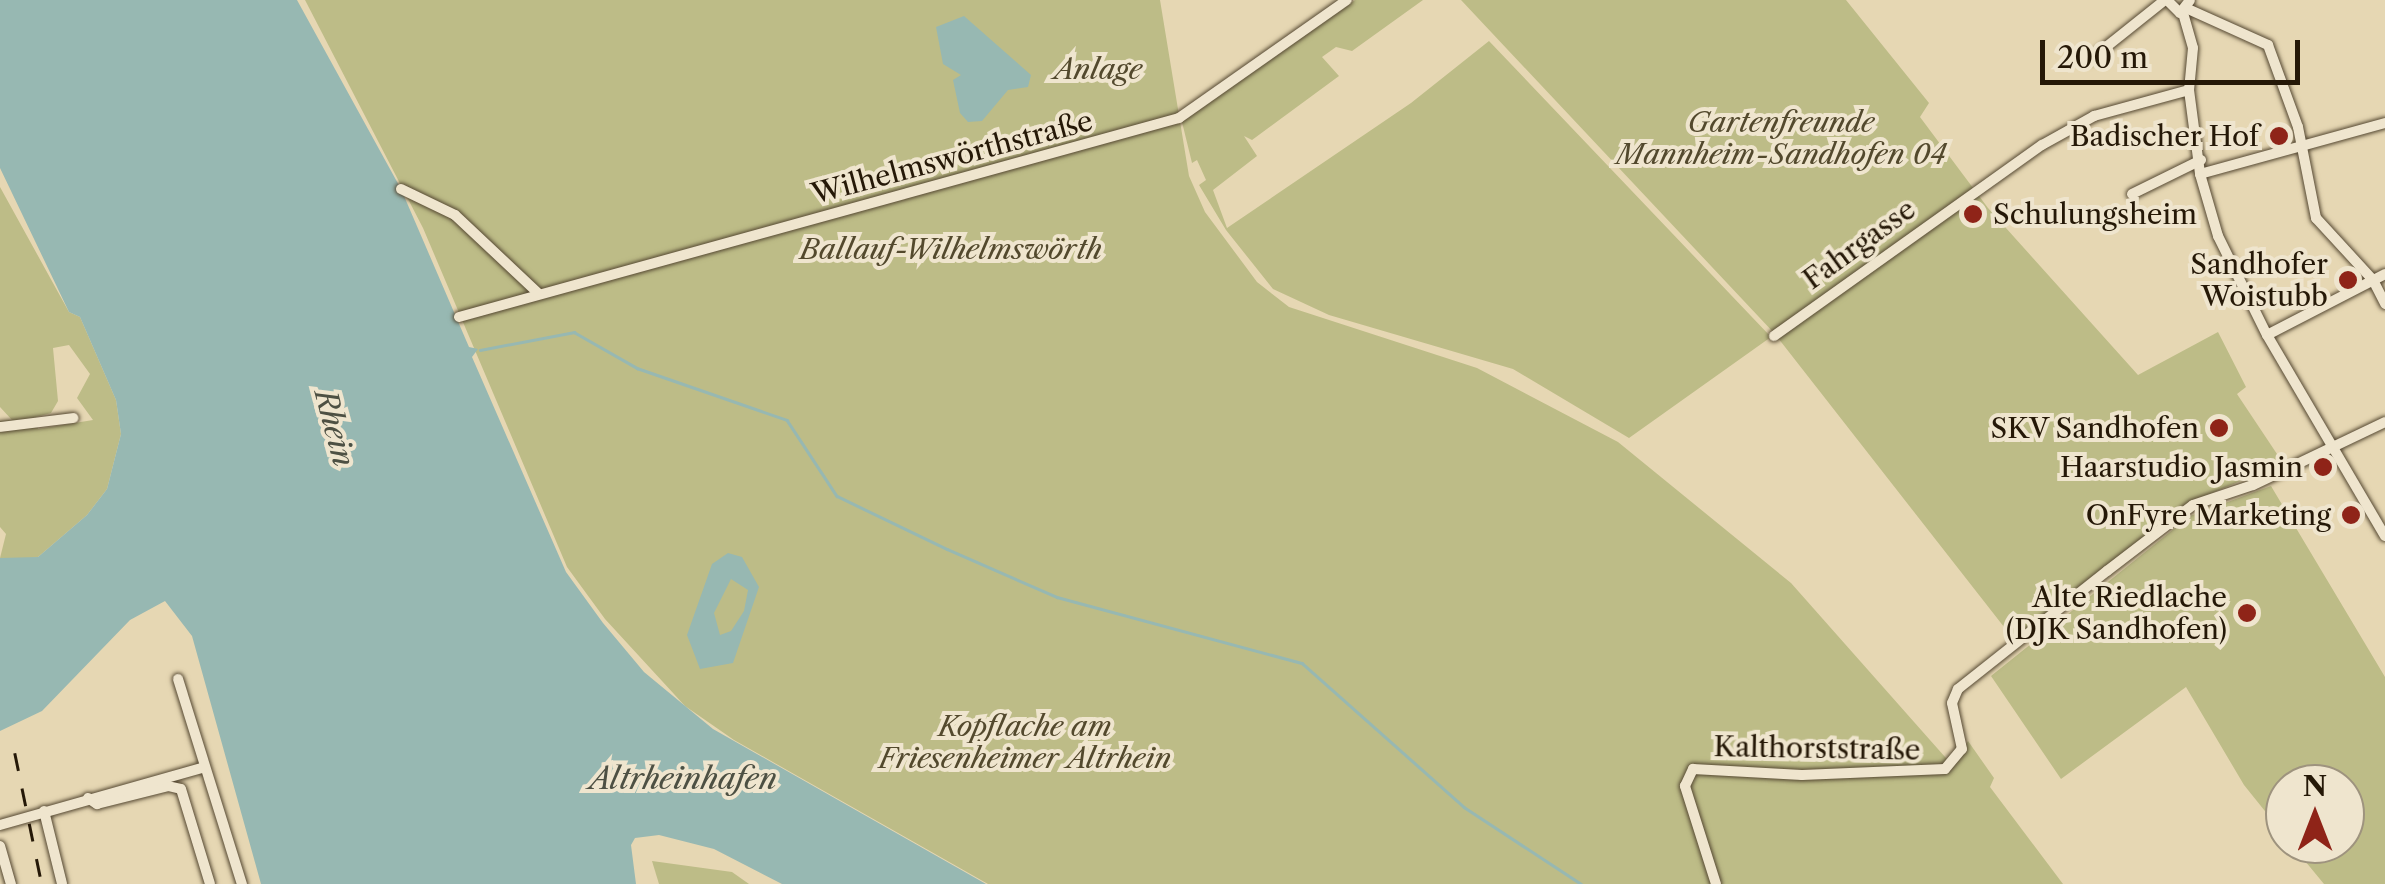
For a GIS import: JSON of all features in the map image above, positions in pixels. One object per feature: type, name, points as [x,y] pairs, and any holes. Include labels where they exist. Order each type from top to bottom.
[{"type":"street","name":"Wilhelmswörthstraße","points":[[459,317],[1179,118],[1347,0]]},
{"type":"street","points":[[2091,59],[2166,0],[2170,10],[2187,7],[2268,45],[2321,226],[2372,280],[2385,304]]},
{"type":"street","points":[[2187,7],[2193,48],[2188,90],[2200,174],[2218,236],[2267,335],[2385,536]]},
{"type":"street","name":"Fahrgasse","points":[[1774,336],[2042,146],[2094,116],[2188,90]]},
{"type":"street","points":[[2200,174],[2385,123]]},
{"type":"street","points":[[2132,194],[2201,160]]},
{"type":"street","points":[[402,188],[454,215],[538,293]]},
{"type":"street","points":[[2267,335],[2385,274]]},
{"type":"street","points":[[0,427],[74,418]]},
{"type":"street","name":"Kalthorststraße","points":[[1716,884],[1686,786],[1694,768],[1802,775],[1949,767],[1962,750],[1952,702],[1958,689],[2193,504],[2332,448],[2385,422]]},
{"type":"street","points":[[178,679],[202,768],[212,780],[242,884]]},
{"type":"street","points":[[0,825],[202,768]]},
{"type":"street","points":[[88,798],[97,804],[168,786],[181,789],[210,884]]},
{"type":"street","points":[[44,811],[62,884]]},
{"type":"street","points":[[0,846],[10,884]]},
{"type":"green space","name":"Ballauf-Wilhelmswörth","points":[[305,0],[1160,0],[1189,176],[1205,212],[1257,282],[1289,307],[1477,368],[1618,442],[1791,583],[1953,766],[1968,741],[1994,778],[1990,787],[2063,884],[988,884],[734,740],[685,706],[605,619],[567,567],[423,228]]},
{"type":"green space","points":[[1355,0],[1423,0],[1352,51],[1336,47],[1322,57],[1339,76],[1252,140],[1244,136],[1257,156],[1213,190],[1227,228],[1411,103],[1489,41],[1771,337],[1629,438],[1513,369],[1329,315],[1273,289],[1226,230],[1199,185],[1206,180],[1197,160],[1192,163],[1182,122]]},
{"type":"green space","name":"Gartenfreunde Mannheim-Sandhofen 04","points":[[1461,0],[1846,0],[1929,103],[1920,117],[1988,208],[2138,375],[2218,332],[2246,387],[2237,394],[2283,463],[2193,501],[2015,641],[1774,333]]},
{"type":"green space","points":[[0,187],[69,312],[80,317],[116,400],[121,434],[107,489],[87,515],[38,557],[14,562],[0,558],[6,534],[0,527],[0,421],[12,420],[0,407]],"holes":[[[69,345],[90,374],[77,398],[93,420],[38,429],[36,417],[51,413],[58,401],[53,348]]]},
{"type":"green space","name":"Alte Riedlache (DJK Sandhofen)","points":[[2271,486],[2385,677],[2385,884],[2324,884],[2308,864],[2365,864],[2365,764],[2265,764],[2265,811],[2244,785],[2186,687],[2061,779],[1991,676],[2190,516]]},
{"type":"green space","points":[[652,861],[732,872],[749,884],[659,884]]},
{"type":"water","points":[[0,0],[297,0],[401,189],[469,347],[478,349],[472,357],[566,572],[603,623],[644,672],[713,729],[986,884],[782,884],[714,849],[659,835],[635,838],[631,845],[636,884],[261,884],[192,636],[165,601],[130,620],[42,711],[0,731],[0,558],[38,557],[87,515],[107,489],[121,434],[116,400],[80,317],[69,312],[0,168]]},
{"type":"water","points":[[964,16],[1031,75],[1028,87],[1008,90],[982,121],[968,122],[960,113],[953,80],[961,75],[943,64],[936,27]]},
{"type":"water","points":[[728,553],[742,557],[759,587],[733,663],[700,669],[687,635],[712,564]],"holes":[[[731,579],[748,590],[744,611],[731,631],[720,635],[714,613]]]},
{"type":"waterway","points":[[480,350],[574,332],[637,368],[787,420],[837,496],[947,549],[1057,597],[1302,663],[1464,807],[1581,884]]},
{"type":"railway","points":[[15,753],[42,884]]},
{"type":"place","name":"Badischer Hof","points":[[2279,136]]},
{"type":"place","name":"Schulungsheim","points":[[1973,214]]},
{"type":"place","name":"Sandhofer Woistubb","points":[[2348,280]]},
{"type":"place","name":"SKV Sandhofen","points":[[2219,428]]},
{"type":"place","name":"Haarstudio Jasmin","points":[[2323,467]]},
{"type":"place","name":"OnFyre Marketing","points":[[2351,515]]},
{"type":"place","name":"Alte Riedlache (DJK Sandhofen)","points":[[2247,613]]},
{"type":"park label","name":"Anlage","points":[[1098,69]]},
{"type":"park label","name":"Kopflache am Friesenheimer Altrhein","points":[[1025,742]]},
{"type":"water label","name":"Rhein","points":[[334,428]]},
{"type":"water label","name":"Altrheinhafen","points":[[683,779]]}]
